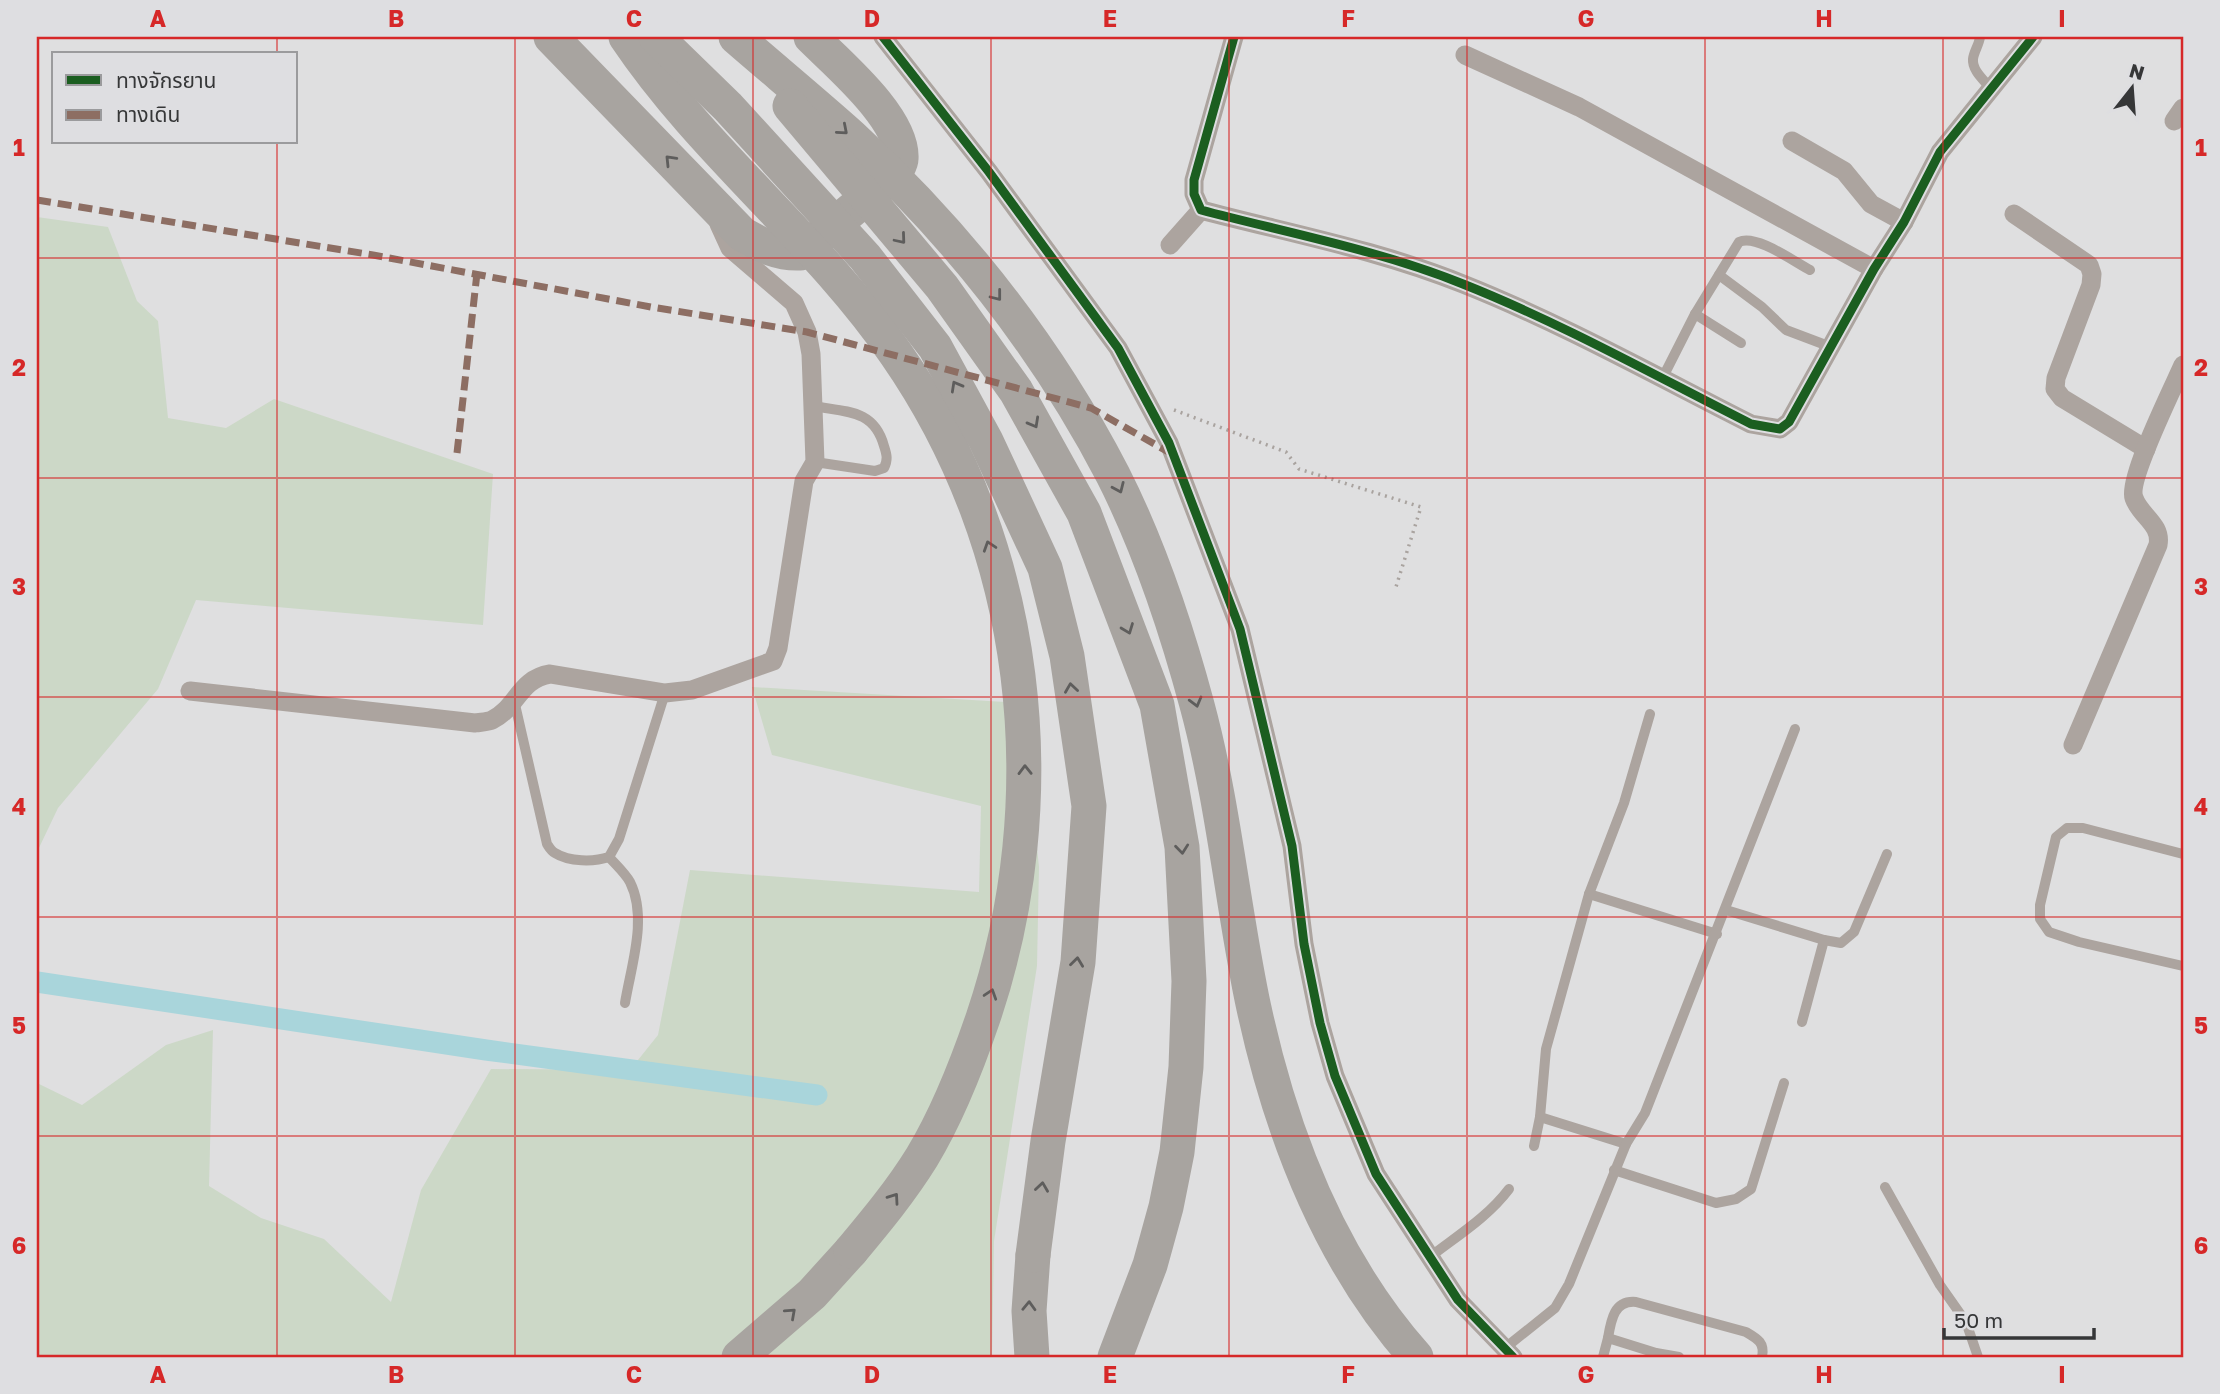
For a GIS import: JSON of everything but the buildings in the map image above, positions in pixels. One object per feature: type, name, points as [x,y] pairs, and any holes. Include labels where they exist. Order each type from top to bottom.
[{"type":"highway","points":[[551,37],[742,234],[767,248],[788,253],[800,253],[895,174],[901,159],[895,133],[882,110],[811,37]]},
{"type":"highway","points":[[626,37],[673,100],[706,138],[846,288],[896,354],[937,421],[968,484],[1005,598],[1017,660],[1024,719],[1026,787],[1021,855],[1010,921],[993,988],[951,1102],[923,1156],[889,1206],[812,1294],[739,1357]]},
{"type":"highway","points":[[656,37],[728,107],[856,247],[934,347],[986,442],[1045,568],[1067,656],[1089,806],[1077,962],[1033,1255],[1028,1311],[1032,1357]]},
{"type":"highway","points":[[733,37],[942,287],[1016,391],[1084,513],[1157,705],[1182,847],[1189,981],[1186,1067],[1177,1152],[1166,1207],[1150,1265],[1115,1357]]},
{"type":"highway","points":[[733,37],[853,138],[919,204],[972,263],[1024,331],[1072,402],[1114,478],[1152,566],[1174,627],[1198,709],[1252,1000],[1288,1130],[1311,1192],[1341,1253],[1376,1307],[1416,1357]]},
{"type":"street","points":[[883,37],[989,172],[1118,348],[1169,443],[1240,629],[1292,846],[1307,957],[1320,1024],[1335,1076],[1376,1174],[1458,1300],[1509,1353]]},
{"type":"street","points":[[1201,210],[1194,194],[1194,180],[1234,37]]},
{"type":"street","points":[[1201,210],[1385,257],[1462,284],[1751,424],[1780,429],[1789,422],[1874,269],[1904,222],[1940,152],[2033,37]]},
{"type":"street","points":[[1465,55],[1579,107],[1874,269]]},
{"type":"street","points":[[1792,141],[1844,171],[1871,204],[1904,222]]},
{"type":"street","points":[[190,691],[475,723],[492,720],[536,677],[550,674],[664,693],[692,690],[773,661],[778,648],[804,481],[815,462],[811,354],[807,332],[794,303],[730,248],[708,199]]},
{"type":"street","points":[[1170,245],[1201,210]]},
{"type":"street","points":[[2014,214],[2088,265],[2092,274],[2091,285],[2056,378],[2055,389],[2062,398],[2146,449]]},
{"type":"street","points":[[2073,745],[2158,545],[2160,537],[2153,523],[2134,499],[2133,489],[2146,449],[2183,365]]},
{"type":"lane","points":[[1980,37],[1973,58],[1974,68],[1991,89]]},
{"type":"lane","points":[[1661,379],[1695,313],[1739,243],[1746,239],[1761,243],[1810,270]]},
{"type":"lane","points":[[1719,275],[1762,307],[1786,330],[1831,347]]},
{"type":"lane","points":[[1695,313],[1741,343]]},
{"type":"lane","points":[[813,407],[870,419],[880,432],[887,456],[884,468],[875,471],[815,462]]},
{"type":"lane","points":[[514,699],[547,844],[555,853],[597,861],[609,857],[619,839],[664,693]]},
{"type":"lane","points":[[1534,1146],[1540,1117],[1546,1049],[1589,894],[1625,803],[1650,714]]},
{"type":"lane","points":[[1509,1353],[1555,1308],[1569,1284],[1614,1170],[1626,1144],[1646,1113],[1795,729]]},
{"type":"lane","points":[[2183,854],[2083,828],[2067,828],[2056,837],[2040,905],[2040,919],[2049,932],[2079,942],[2183,966]]},
{"type":"lane","points":[[1726,909],[1841,943],[1854,932],[1887,854]]},
{"type":"lane","points":[[609,857],[630,881],[638,922],[625,1003]]},
{"type":"lane","points":[[1589,894],[1717,934]]},
{"type":"lane","points":[[1802,1022],[1824,940]]},
{"type":"lane","points":[[1614,1170],[1716,1203],[1736,1199],[1751,1189],[1784,1083]]},
{"type":"lane","points":[[1540,1117],[1626,1144]]},
{"type":"lane","points":[[1885,1187],[1940,1285],[1966,1322],[1978,1357]]},
{"type":"lane","points":[[1430,1257],[1477,1222],[1509,1189]]},
{"type":"lane","points":[[1604,1357],[1612,1315],[1627,1301],[1746,1332],[1761,1343],[1764,1349],[1762,1357]]},
{"type":"lane","points":[[1608,1338],[1679,1357]]},
{"type":"path","points":[[1146,400],[1286,452],[1299,468],[1420,508],[1395,590]]},
{"type":"green space","points":[[37,217],[108,227],[137,301],[158,321],[168,418],[226,428],[274,399],[493,474],[483,625],[196,600],[158,689],[58,808],[37,852]]},
{"type":"green space","points":[[752,687],[1022,703],[1039,867],[1037,966],[994,1241],[992,1357],[37,1357],[37,1083],[82,1105],[166,1045],[213,1030],[209,1186],[261,1218],[324,1239],[391,1302],[421,1190],[491,1069],[630,1070],[658,1035],[690,870],[979,892],[981,806],[772,755]]},
{"type":"waterway","points":[[37,982],[486,1050],[817,1095]]},
{"type":"marked path","points":[[37,200],[373,255],[651,307],[807,332],[1091,408],[1172,454]]},
{"type":"marked path","points":[[457,453],[477,273]]},
{"type":"cycle path","points":[[883,37],[989,172],[1118,348],[1169,443],[1240,629],[1292,846],[1304,944],[1320,1023],[1335,1076],[1376,1174],[1458,1300],[1513,1357]]},
{"type":"cycle path","points":[[1234,37],[1194,180],[1194,194],[1201,210],[1399,261],[1463,284],[1572,333],[1751,424],[1780,429],[1789,422],[1874,269],[1904,222],[1940,152],[2033,37]]}]
